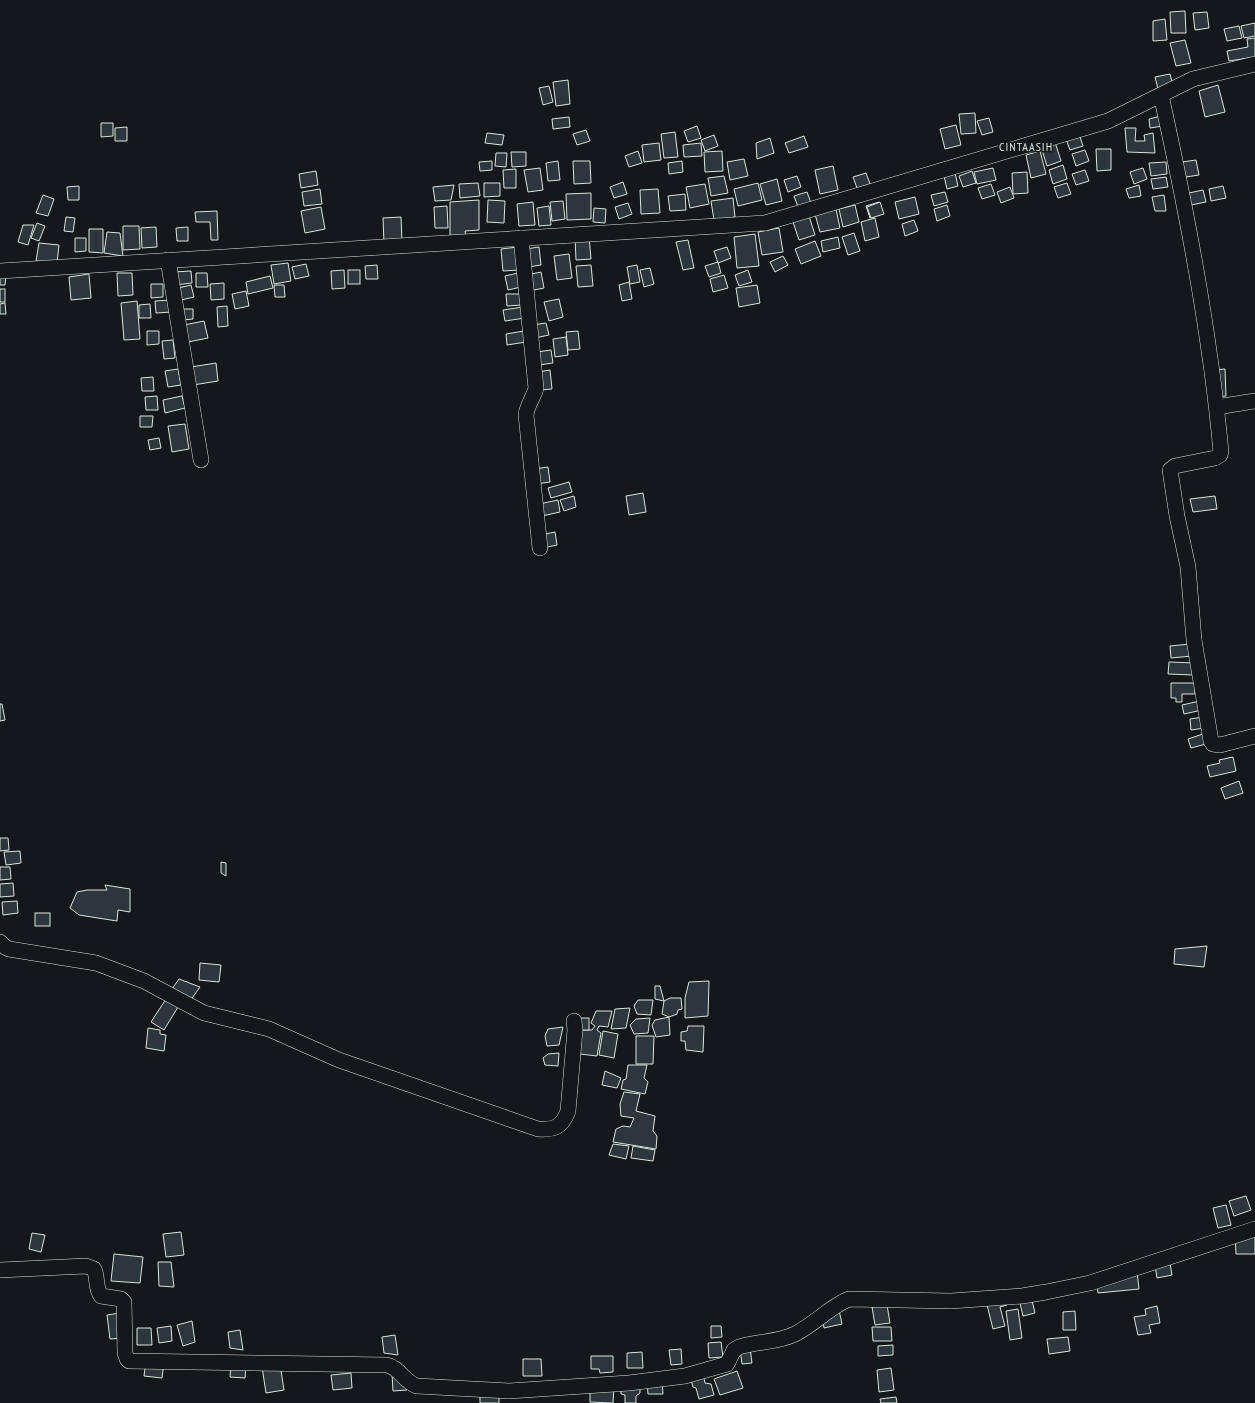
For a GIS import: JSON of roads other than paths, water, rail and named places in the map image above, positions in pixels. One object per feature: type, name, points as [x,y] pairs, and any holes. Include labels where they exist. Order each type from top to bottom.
[{"type":"street","points":[[0,271],[765,223],[1108,121],[1193,79],[1255,64]]},
{"type":"street","points":[[1161,95],[1184,198],[1214,379],[1221,452],[1220,455],[1215,458],[1175,466],[1172,468],[1170,473],[1188,567],[1194,640],[1211,741],[1213,744],[1220,745],[1255,736]]},
{"type":"street","points":[[521,238],[536,388],[526,411],[526,415],[540,548]]},
{"type":"street","points":[[168,260],[201,460]]},
{"type":"street","points":[[1217,406],[1255,401]]},
{"type":"street","points":[[0,942],[9,949],[96,963],[144,981],[204,1013],[269,1029],[339,1060],[538,1129],[554,1128],[565,1119],[568,1110],[575,1030],[574,1021]]},
{"type":"street","points":[[0,1270],[86,1266],[94,1269],[96,1273],[98,1291],[101,1296],[121,1299],[124,1302],[125,1353],[129,1361],[387,1365],[397,1368],[409,1382],[417,1386],[525,1390],[629,1383],[685,1376],[727,1364],[734,1350],[738,1347],[780,1340],[795,1334],[849,1298],[951,1301],[1022,1296],[1046,1292],[1090,1283],[1255,1229]]},
{"type":"district","name":"CINTAASIH","points":[[1026,146]]}]
